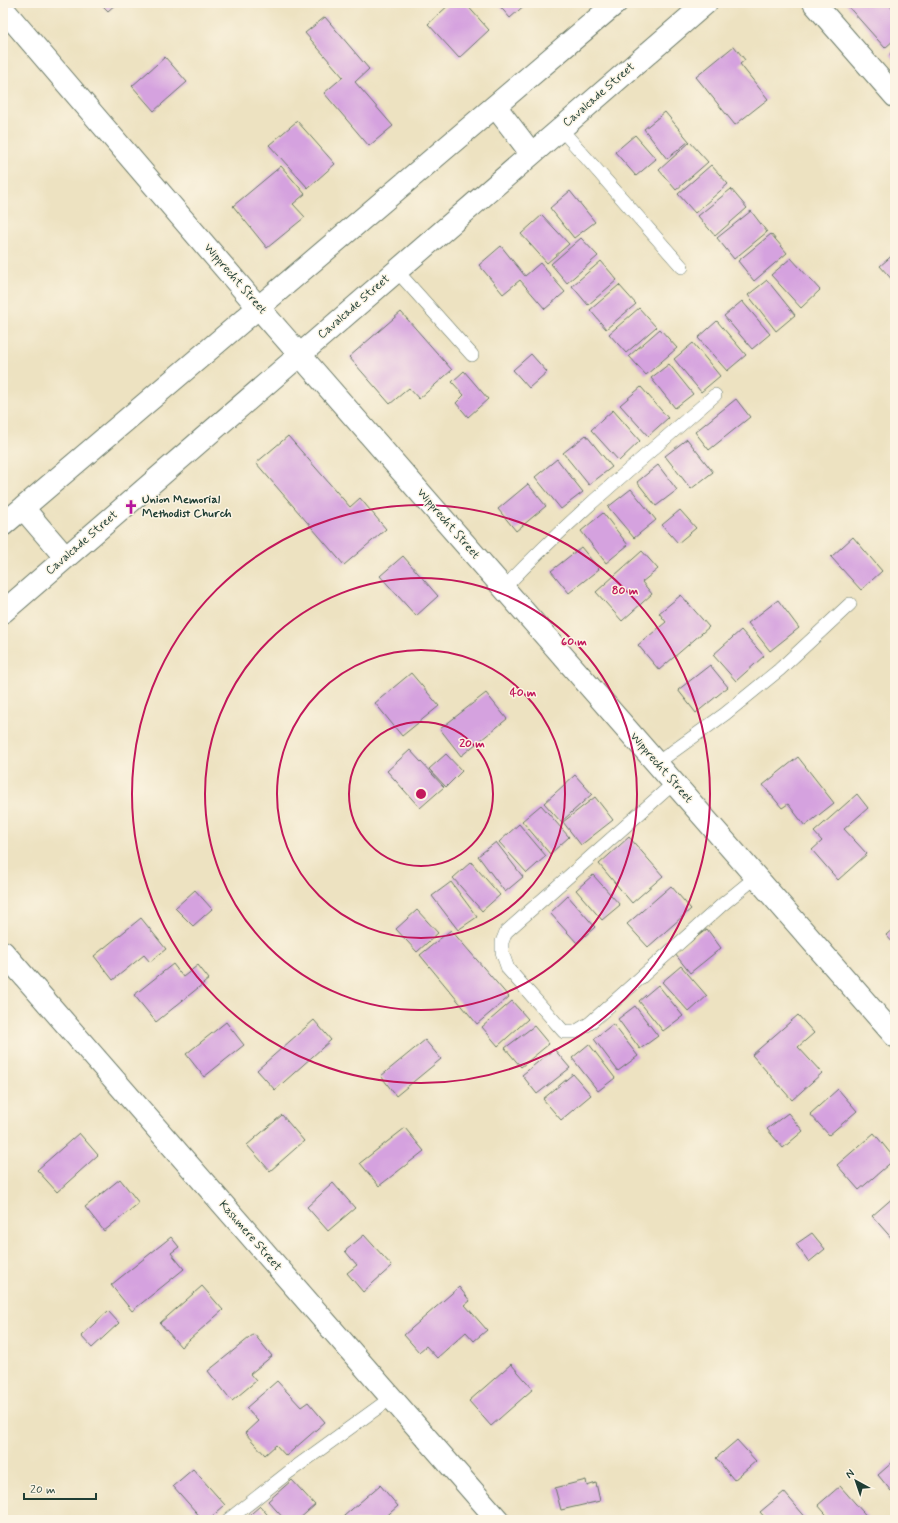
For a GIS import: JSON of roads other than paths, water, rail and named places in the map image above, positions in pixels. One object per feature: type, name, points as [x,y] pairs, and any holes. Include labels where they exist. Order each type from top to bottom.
[{"type":"street","points":[[3,525],[616,3]]},
{"type":"street","name":"Cavalcade Street","points":[[3,612],[531,153],[706,3]]},
{"type":"street","points":[[814,3],[895,96]]},
{"type":"street","name":"Wipprecht Street","points":[[3,9],[258,307],[895,1036]]},
{"type":"street","points":[[494,106],[531,153]]},
{"type":"street","points":[[23,508],[65,558]]},
{"type":"street","name":"Kashmere Street","points":[[3,952],[498,1520]]},
{"type":"lane","points":[[560,128],[682,267]]},
{"type":"lane","points":[[396,270],[472,355]]},
{"type":"lane","points":[[504,588],[607,490],[715,395]]},
{"type":"lane","points":[[657,763],[725,714],[779,670],[850,604]]},
{"type":"lane","points":[[674,783],[506,932],[502,942],[502,952],[508,969],[564,1032],[576,1032],[590,1023],[722,904],[756,877]]},
{"type":"lane","points":[[228,1520],[289,1472],[391,1398]]},
{"type":"place","name":"Union Memorial Methodist Church","points":[[131,507]]}]
